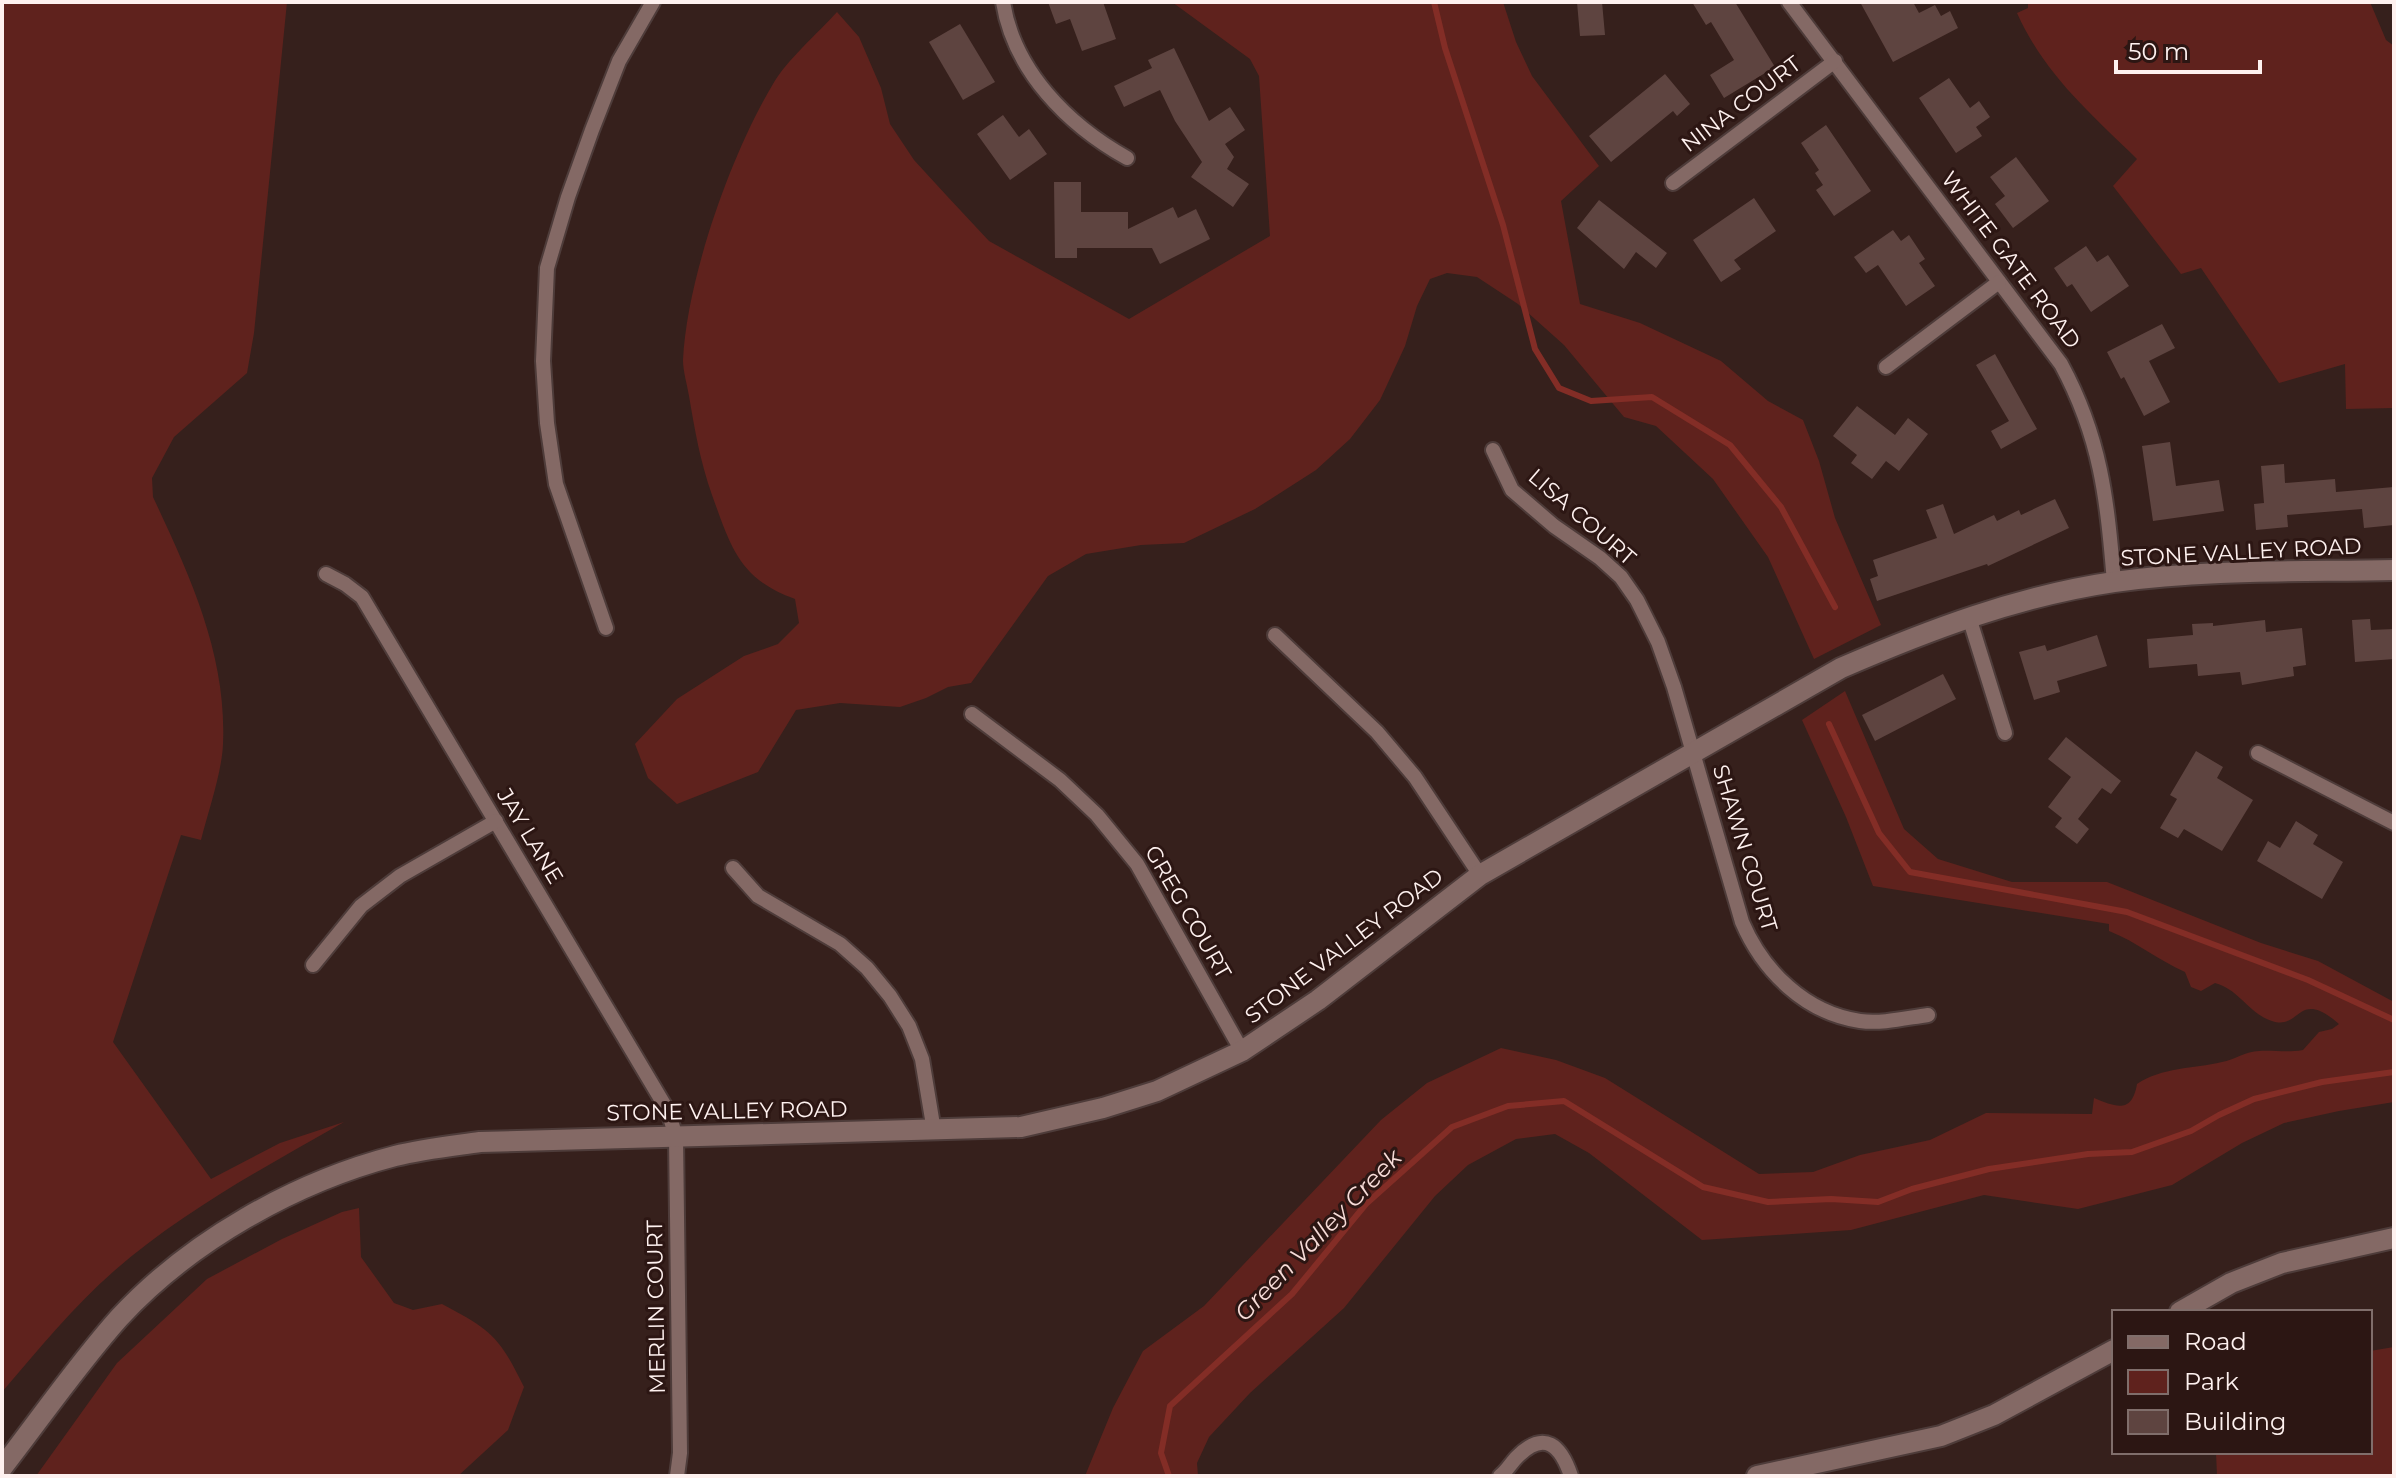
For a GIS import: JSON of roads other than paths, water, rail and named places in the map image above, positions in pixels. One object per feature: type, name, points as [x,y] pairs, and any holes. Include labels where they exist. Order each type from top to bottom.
[{"type":"street","points":[[606,628],[556,484],[547,423],[543,361],[547,268],[568,197],[619,61],[653,2]]},
{"type":"street","points":[[1003,2],[1006,19],[1023,60],[1051,101],[1085,131],[1127,158]]},
{"type":"street","name":"WHITE GATE ROAD","points":[[1789,2],[2061,364],[2092,431],[2102,474],[2114,582]]},
{"type":"street","name":"NINA COURT","points":[[1673,183],[1835,61]]},
{"type":"street","points":[[1886,367],[1999,282]]},
{"type":"street","name":"LISA COURT","points":[[1493,450],[1512,490],[1554,526],[1600,558],[1621,577],[1637,600],[1658,642],[1692,752]]},
{"type":"street","name":"STONE VALLEY ROAD","points":[[2,1468],[120,1318],[174,1267],[270,1204],[355,1167],[399,1155],[480,1142],[1021,1127],[1103,1108],[1157,1091],[1242,1051],[1318,1000],[1480,875],[1841,668],[1905,640],[2042,596],[2114,582],[2190,575],[2394,570]]},
{"type":"street","name":"JAY LANE","points":[[326,574],[362,597],[668,1111],[676,1137]]},
{"type":"street","points":[[1969,617],[2005,733]]},
{"type":"street","points":[[1275,635],[1377,732],[1415,777],[1480,875]]},
{"type":"street","name":"GREG COURT","points":[[972,714],[1060,780],[1097,815],[1137,864],[1242,1051]]},
{"type":"street","name":"SHAWN COURT","points":[[1692,752],[1742,922],[1753,947],[1767,967],[1801,996],[1859,1021],[1928,1015]]},
{"type":"street","points":[[2258,753],[2394,823]]},
{"type":"street","points":[[313,965],[361,906],[400,876],[496,821]]},
{"type":"street","points":[[733,868],[758,896],[840,944],[867,968],[890,996],[909,1026],[922,1059],[934,1131]]},
{"type":"street","name":"MERLIN COURT","points":[[676,1137],[680,1453],[677,1476]]},
{"type":"street","points":[[2184,1310],[2231,1283],[2282,1263],[2394,1238]]},
{"type":"street","points":[[1757,1476],[1941,1436],[1994,1415],[2112,1351]]},
{"type":"street","points":[[1500,1476],[1519,1455],[1538,1443],[1549,1443],[1558,1448],[1571,1476]]},
{"type":"waterway","points":[[1434,2],[1445,48],[1503,225],[1535,349],[1559,388],[1591,401],[1652,397],[1730,445],[1781,507],[1835,607]]},
{"type":"waterway","points":[[1829,724],[1879,833],[1910,872],[2127,912],[2308,980],[2394,1020]]},
{"type":"waterway","name":"Green Valley Creek","points":[[1169,1476],[1161,1453],[1170,1406],[1292,1294],[1366,1204],[1452,1127],[1508,1106],[1564,1101],[1703,1187],[1768,1202],[1831,1199],[1878,1202],[1912,1189],[1989,1169],[2088,1154],[2132,1152],[2191,1131],[2254,1099],[2322,1082],[2394,1072]]}]
